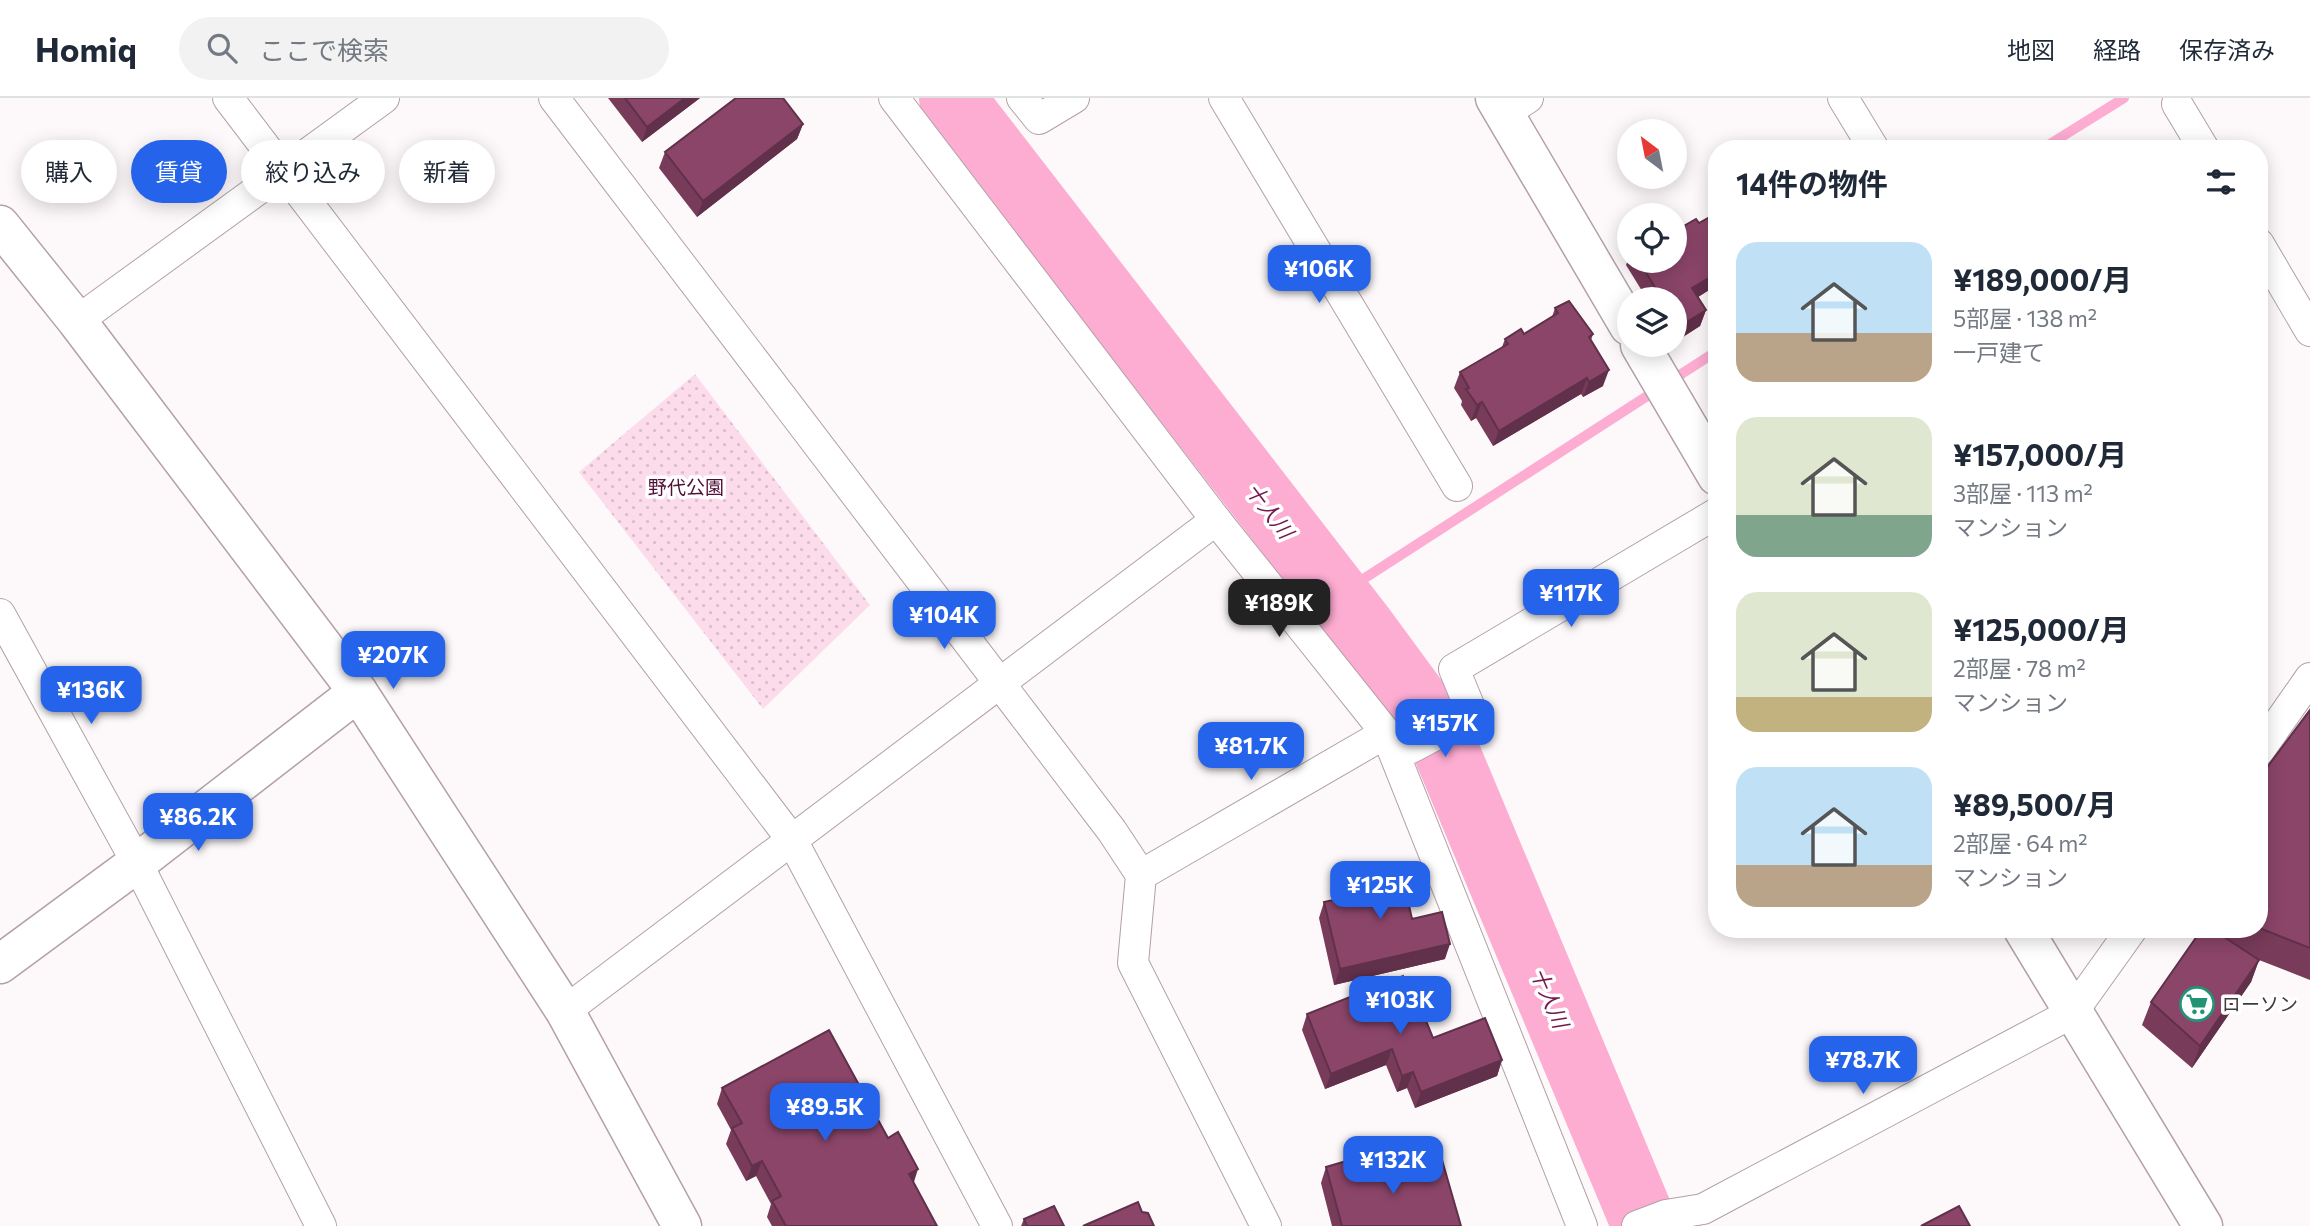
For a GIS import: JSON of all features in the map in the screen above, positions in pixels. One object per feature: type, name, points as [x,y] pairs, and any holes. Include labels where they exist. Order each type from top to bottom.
[{"type":"street","points":[[228,98],[260,140]]},
{"type":"street","points":[[325,140],[384,98]]},
{"type":"street","points":[[554,98],[1112,831],[1141,875],[1133,963],[1266,1226]]},
{"type":"street","points":[[894,98],[1216,520],[1386,733],[1582,1226]]},
{"type":"street","points":[[1022,98],[1039,119],[1074,98]]},
{"type":"street","points":[[1224,98],[1457,486]]},
{"type":"street","points":[[1843,98],[1869,140]]},
{"type":"street","points":[[2179,100],[2199,140]]},
{"type":"street","points":[[1509,103],[1617,304]]},
{"type":"street","points":[[77,321],[241,201]]},
{"type":"street","points":[[308,203],[792,840],[997,1226]]},
{"type":"street","points":[[0,225],[77,321],[358,692],[565,1011],[682,1226]]},
{"type":"street","points":[[2268,259],[2310,331]]},
{"type":"street","points":[[1654,369],[1708,461]]},
{"type":"street","points":[[1386,733],[1411,748],[1473,715],[1454,669],[1708,518]]},
{"type":"street","points":[[565,1011],[1216,520]]},
{"type":"street","points":[[0,614],[137,863],[321,1226]]},
{"type":"street","points":[[2268,728],[2310,678]]},
{"type":"street","points":[[0,964],[137,863],[358,692]]},
{"type":"street","points":[[1141,875],[1386,733]]},
{"type":"street","points":[[2028,938],[2203,1226]]},
{"type":"street","points":[[1637,1226],[1666,1215],[1703,1209],[2072,1013],[2126,938]]},
{"type":"green space","name":"野代公園","points":[[695,374],[870,605],[763,709],[579,472]]},
{"type":"building","points":[[625,98],[685,98],[647,127]]},
{"type":"building","points":[[736,98],[783,98],[803,124],[703,201],[665,152]]},
{"type":"building","points":[[1708,218],[1708,278],[1692,288],[1706,310],[1687,322],[1687,287],[1655,287],[1646,273],[1687,273],[1687,224],[1696,219],[1699,223]]},
{"type":"building","points":[[1569,301],[1593,334],[1589,337],[1609,370],[1589,382],[1587,378],[1499,431],[1482,402],[1477,405],[1466,389],[1469,388],[1460,372],[1508,344],[1505,339],[1521,329],[1524,334],[1558,313],[1555,308]]},
{"type":"building","points":[[2310,710],[2310,948],[2268,932],[2268,766]]},
{"type":"building","points":[[1400,865],[1412,919],[1442,912],[1450,944],[1340,969],[1324,902],[1352,896],[1348,878]]},
{"type":"building","name":"ローソン","points":[[2196,938],[2226,938],[2259,960],[2200,1046],[2151,1002]]},
{"type":"building","points":[[1403,976],[1407,986],[1411,984],[1433,1038],[1485,1018],[1502,1060],[1421,1092],[1413,1072],[1402,1076],[1392,1049],[1331,1074],[1307,1014]]},
{"type":"building","points":[[829,1030],[888,1138],[898,1132],[918,1169],[909,1174],[937,1226],[786,1226],[772,1201],[781,1196],[762,1161],[752,1166],[732,1128],[742,1123],[722,1088]]},
{"type":"building","points":[[1360,1157],[1363,1167],[1372,1165],[1376,1178],[1442,1160],[1461,1226],[1342,1226],[1326,1167]]},
{"type":"building","points":[[1138,1202],[1142,1212],[1148,1213],[1154,1226],[1083,1226]]},
{"type":"building","points":[[1054,1206],[1064,1226],[1027,1226],[1024,1219]]},
{"type":"building","points":[[1959,1206],[1970,1226],[1921,1226]]},
{"type":"waterway","name":"十人川","points":[[952,98],[1363,629],[1438,731],[1645,1226]]},
{"type":"waterway","points":[[2056,140],[2124,98]]},
{"type":"waterway","points":[[1337,596],[1708,357]]},
{"type":"place","name":"ローソン","points":[[2197,1004]]}]
